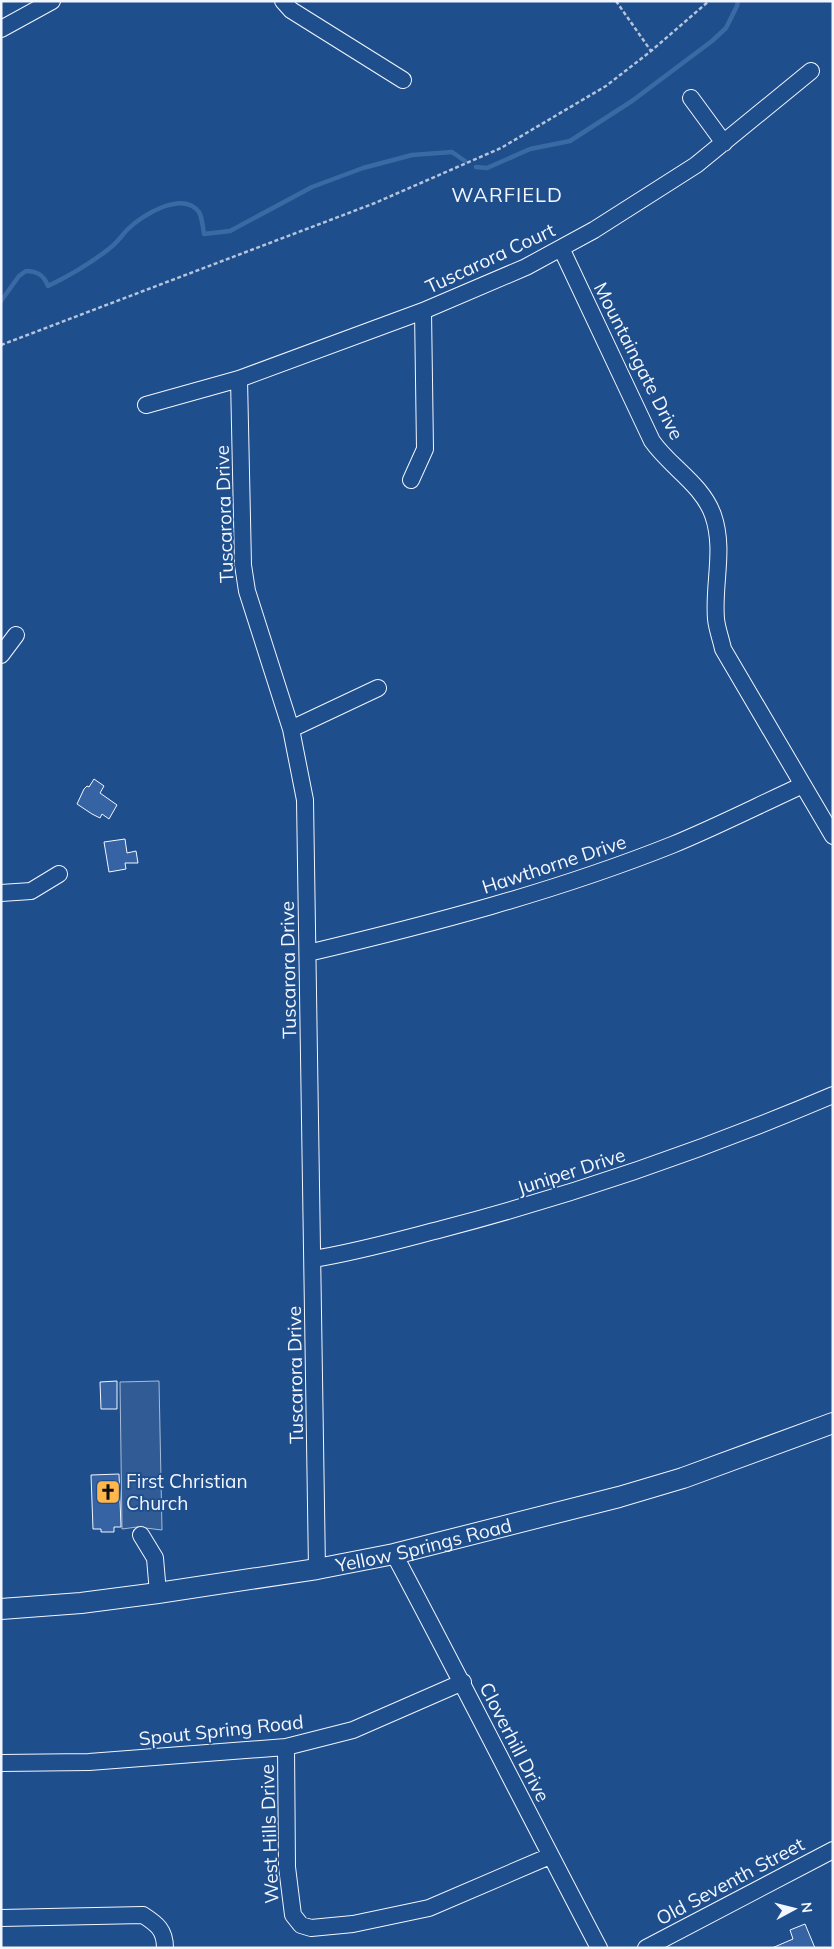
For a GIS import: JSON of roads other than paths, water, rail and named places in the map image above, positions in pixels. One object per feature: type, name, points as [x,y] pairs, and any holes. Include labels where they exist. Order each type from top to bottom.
[{"type":"main road","name":"Yellow Springs Road","points":[[1,1609],[81,1603],[158,1593],[317,1569],[394,1554],[619,1497],[683,1478],[833,1423]]},
{"type":"street","points":[[1,29],[52,1]]},
{"type":"street","points":[[283,1],[291,10],[403,80]]},
{"type":"street","name":"Tuscarora Court","points":[[146,405],[239,379],[423,312],[526,266],[594,230],[696,165],[811,71]]},
{"type":"street","points":[[691,98],[724,143]]},
{"type":"street","name":"Mountaingate Drive","points":[[561,248],[652,441],[660,452],[700,491],[713,515],[718,546],[716,619],[723,649],[833,836]]},
{"type":"street","points":[[411,480],[425,449],[423,312]]},
{"type":"street","name":"Tuscarora Drive","points":[[239,379],[243,565],[247,591],[291,728],[306,800],[317,1569]]},
{"type":"street","points":[[1,655],[16,634]]},
{"type":"street","points":[[291,728],[378,688]]},
{"type":"street","name":"Hawthorne Drive","points":[[308,953],[433,923],[504,903],[605,869],[673,845],[803,785]]},
{"type":"street","points":[[1,893],[31,891],[58,874]]},
{"type":"street","name":"Juniper Drive","points":[[313,1259],[345,1254],[506,1212],[653,1166],[833,1095]]},
{"type":"street","points":[[142,1535],[155,1558],[158,1593]]},
{"type":"street","name":"Cloverhill Drive","points":[[394,1554],[463,1682],[550,1856],[599,1948]]},
{"type":"street","name":"Spout Spring Road","points":[[1,1763],[88,1762],[286,1747],[353,1730],[463,1682]]},
{"type":"street","name":"West Hills Drive","points":[[286,1747],[287,1867],[293,1915],[301,1925],[311,1928],[353,1924],[430,1908],[550,1856]]},
{"type":"street","name":"Old Seventh Street","points":[[646,1948],[833,1850]]},
{"type":"street","points":[[1,1918],[143,1915],[158,1924],[165,1940],[165,1948]]},
{"type":"waterway","points":[[476,167],[487,168],[530,149],[570,141],[632,101],[712,41],[726,28],[738,1]]},
{"type":"waterway","points":[[1,301],[19,276],[26,271],[40,274],[48,286],[72,274],[95,259],[113,246],[134,223],[163,207],[183,203],[192,206],[200,214],[204,234],[230,231],[312,187],[363,168],[412,155],[452,152],[465,161]]},
{"type":"place","name":"First Christian Church","points":[[108,1492]]},
{"type":"district","name":"WARFIELD","points":[[507,195]]}]
